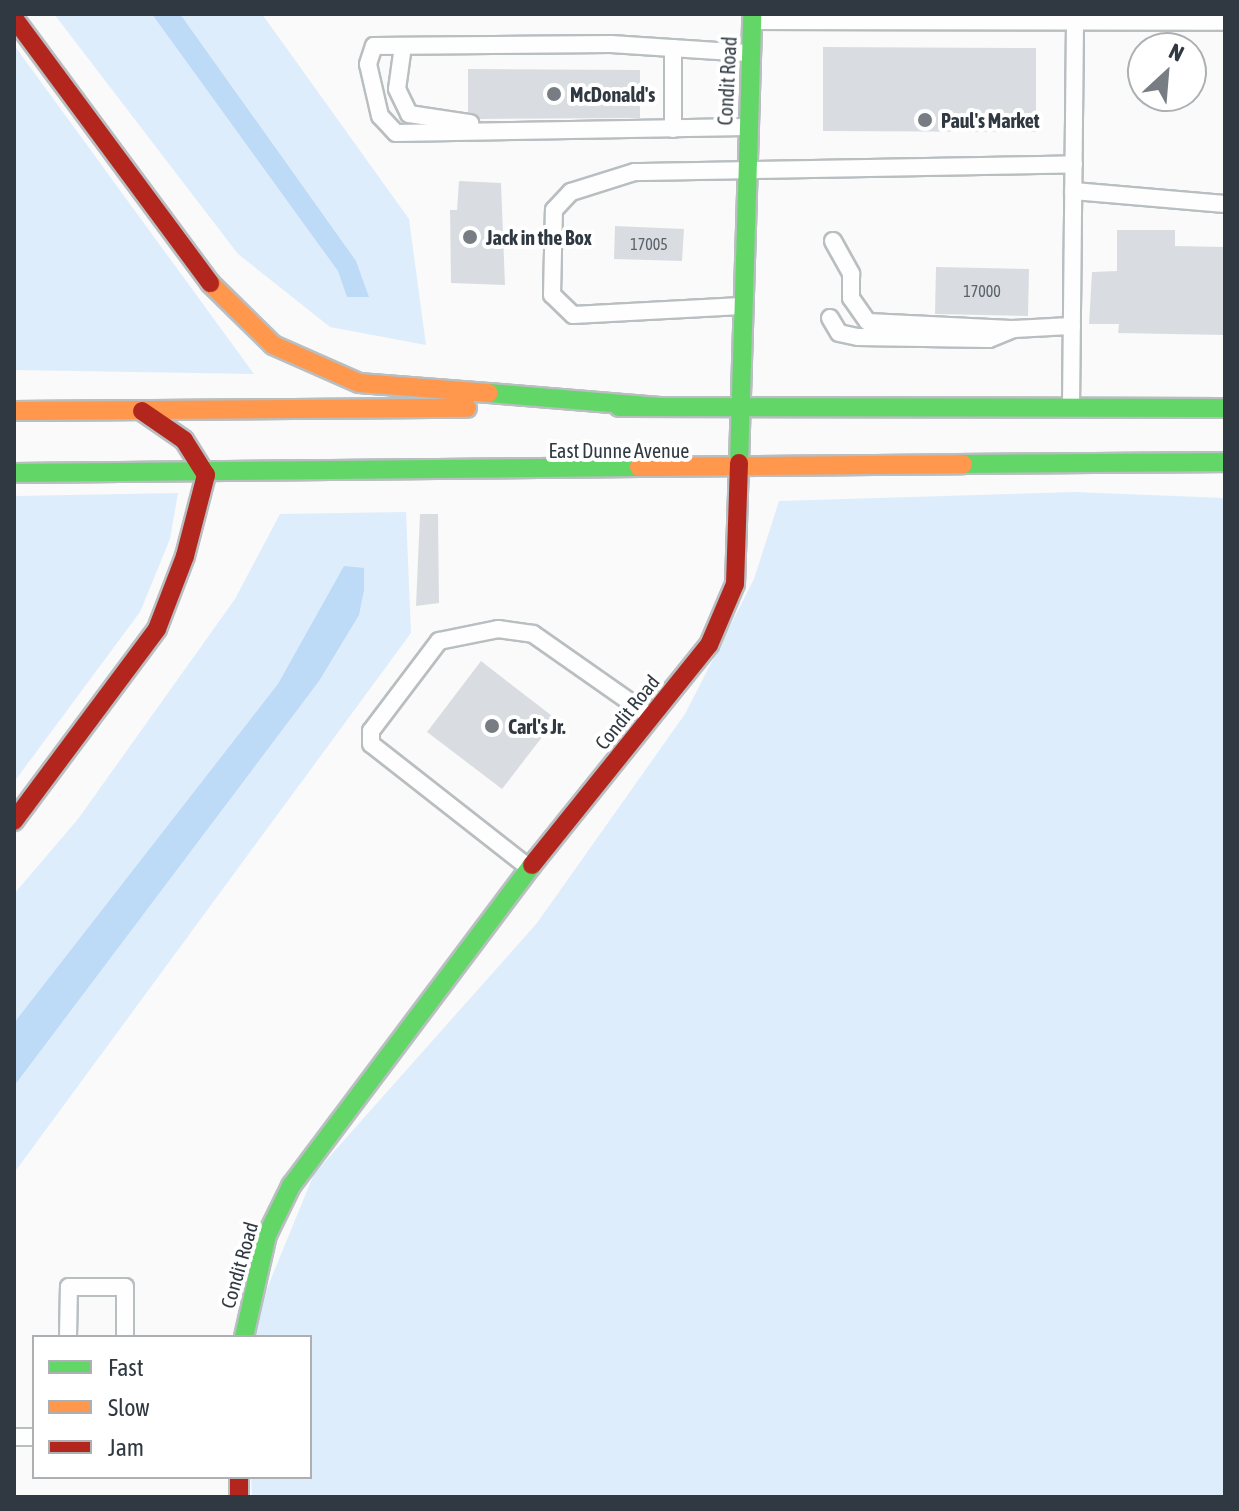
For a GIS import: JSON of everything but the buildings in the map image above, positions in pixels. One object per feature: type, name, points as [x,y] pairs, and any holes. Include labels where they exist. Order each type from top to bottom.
[{"type":"main road","name":"Condit Road","points":[[244,1335],[267,1235],[291,1186],[530,868],[709,645],[735,584],[743,471],[745,171],[752,17]]},
{"type":"main road","points":[[14,18],[189,262],[273,345],[359,383],[659,407]]},
{"type":"main road","points":[[14,411],[743,406],[1225,408]]},
{"type":"main road","points":[[14,821],[157,629],[206,475],[184,440],[142,411]]},
{"type":"main road","name":"East Dunne Avenue","points":[[14,473],[206,475],[743,471],[1225,462]]},
{"type":"lane","points":[[752,17],[1075,24],[1225,22]]},
{"type":"lane","points":[[1071,407],[1075,24]]},
{"type":"lane","points":[[746,127],[396,133],[370,92],[368,64],[374,46],[673,48],[750,53]]},
{"type":"lane","points":[[403,46],[397,89],[409,114],[586,131]]},
{"type":"lane","points":[[673,48],[673,129]]},
{"type":"lane","points":[[744,306],[573,315],[552,295],[554,210],[571,192],[635,172],[1074,164]]},
{"type":"lane","points":[[1073,191],[1225,204]]},
{"type":"lane","points":[[833,241],[851,274],[851,298],[868,322],[1014,329],[1072,326]]},
{"type":"lane","points":[[830,318],[839,333],[858,337],[989,339],[1014,329]]},
{"type":"lane","points":[[530,868],[371,744],[371,731],[439,641],[498,629],[533,634],[651,717]]},
{"type":"lane","points":[[68,1335],[69,1287],[125,1287],[125,1335]]},
{"type":"shaded area","points":[[54,14],[262,14],[409,219],[426,345],[330,327],[238,254]]},
{"type":"shaded area","points":[[14,45],[254,374],[14,370]]},
{"type":"shaded area","points":[[1075,492],[1225,498],[1225,1497],[252,1497],[251,1479],[312,1479],[312,1335],[248,1335],[314,1174],[537,923],[685,714],[754,579],[779,501]]},
{"type":"shaded area","points":[[178,493],[170,539],[140,612],[14,782],[14,496]]},
{"type":"shaded area","points":[[406,512],[411,633],[14,1173],[14,894],[78,819],[235,599],[280,514]]},
{"type":"water","points":[[152,14],[180,14],[356,261],[369,297],[347,297],[338,271]]},
{"type":"water","points":[[344,566],[364,568],[359,615],[319,681],[14,1086],[14,1023],[278,684]]},
{"type":"traffic: fast","points":[[739,463],[752,14]]},
{"type":"traffic: fast","points":[[489,393],[659,407]]},
{"type":"traffic: fast","points":[[619,407],[1225,408]]},
{"type":"traffic: fast","points":[[963,464],[1225,462]]},
{"type":"traffic: fast","points":[[14,473],[639,467]]},
{"type":"traffic: fast","points":[[244,1335],[267,1235],[291,1186],[532,865]]},
{"type":"traffic: slow","points":[[210,283],[273,345],[359,383],[489,393]]},
{"type":"traffic: slow","points":[[14,411],[467,408]]},
{"type":"traffic: slow","points":[[639,467],[963,464]]},
{"type":"traffic: jam","points":[[14,18],[210,283]]},
{"type":"traffic: jam","points":[[14,821],[157,629],[185,556],[206,475],[184,440],[142,411]]},
{"type":"traffic: jam","points":[[532,865],[709,645],[735,584],[739,463]]},
{"type":"traffic: jam","points":[[239,1479],[239,1497]]},
{"type":"place","name":"McDonald's","points":[[554,94]]},
{"type":"place","name":"Paul's Market","points":[[925,120]]},
{"type":"place","name":"Jack in the Box","points":[[470,237]]},
{"type":"place","name":"Carl's Jr.","points":[[492,726]]}]
